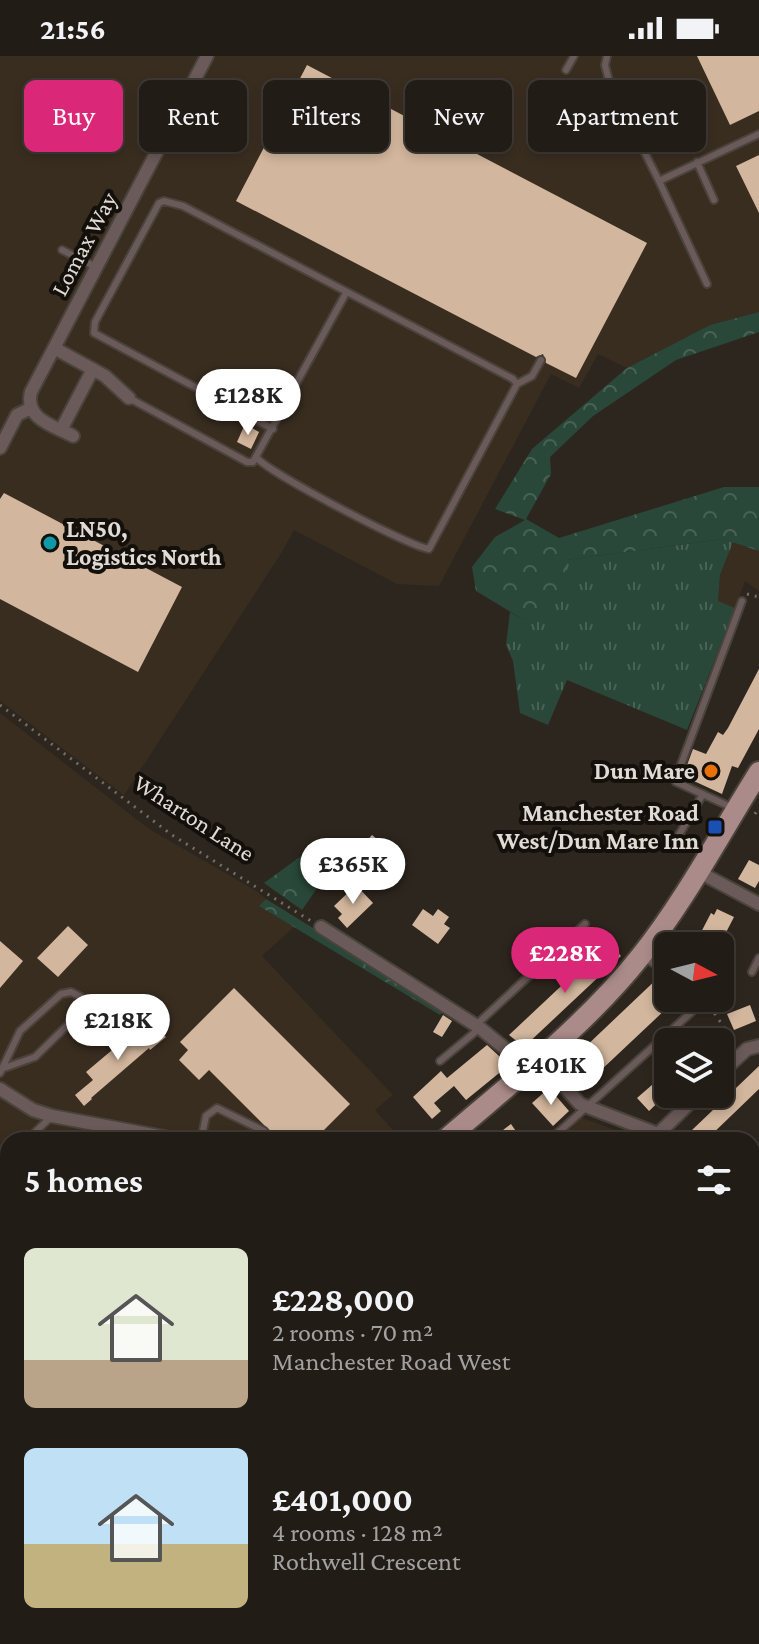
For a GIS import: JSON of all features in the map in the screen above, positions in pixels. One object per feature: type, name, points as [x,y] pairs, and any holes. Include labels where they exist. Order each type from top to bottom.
[{"type":"main road","points":[[454,1132],[604,999],[641,956],[699,872],[746,812],[759,772]]},
{"type":"street","name":"Lomax Way","points":[[31,408],[31,392],[207,56]]},
{"type":"street","points":[[54,348],[108,378],[129,398]]},
{"type":"street","points":[[0,448],[17,415],[31,408],[37,417],[67,433],[93,369]]},
{"type":"street","points":[[699,872],[759,904]]},
{"type":"street","points":[[321,927],[534,1064],[586,1107],[648,1132]]},
{"type":"street","points":[[734,1060],[742,1052],[759,1046]]},
{"type":"street","points":[[0,1089],[25,1106],[52,1116],[137,1132]]},
{"type":"street","points":[[665,1132],[686,1108]]},
{"type":"lane","points":[[566,70],[574,56]]},
{"type":"lane","points":[[607,56],[605,65],[609,80]]},
{"type":"lane","points":[[659,181],[759,134]]},
{"type":"lane","points":[[644,152],[707,284]]},
{"type":"lane","points":[[697,162],[714,200]]},
{"type":"lane","points":[[273,429],[94,333],[95,322],[157,204],[164,201],[183,206],[513,379],[517,384]]},
{"type":"lane","points":[[62,250],[96,267]]},
{"type":"lane","points":[[129,398],[247,462],[253,462],[346,293]]},
{"type":"lane","points":[[257,458],[278,474],[384,530],[429,549],[517,384],[532,376],[541,360]]},
{"type":"lane","points":[[742,601],[676,782],[746,812]]},
{"type":"lane","points":[[673,845],[703,794]]},
{"type":"lane","points":[[440,1061],[585,924]]},
{"type":"lane","points":[[641,956],[654,963]]},
{"type":"lane","points":[[752,972],[759,958]]},
{"type":"lane","points":[[71,992],[81,997],[82,1011],[35,1057],[2,1070],[20,1031],[61,994],[71,992]]},
{"type":"lane","points":[[559,1132],[692,1012]]},
{"type":"lane","points":[[203,1132],[206,1116],[217,1108],[265,1132]]},
{"type":"lane","points":[[35,1132],[52,1116]]},
{"type":"path","name":"Wharton Lane","points":[[0,705],[172,835],[321,927]]},
{"type":"path","points":[[746,812],[759,807]]},
{"type":"path","points":[[715,1012],[742,1052]]},
{"type":"shaded area","points":[[0,56],[759,56],[759,312],[710,325],[627,368],[598,354],[579,388],[551,374],[439,586],[397,584],[294,530],[124,795],[0,701]]},
{"type":"shaded area","points":[[733,542],[759,551],[759,591],[745,581],[735,608],[718,602],[720,575]]},
{"type":"shaded area","points":[[0,713],[149,829],[258,892],[266,899],[259,906],[294,927],[262,956],[393,1095],[375,1110],[395,1132],[0,1132]]},
{"type":"shaded area","points":[[582,1118],[621,1132],[567,1132]]},
{"type":"green space","points":[[759,312],[759,332],[676,360],[593,416],[550,457],[551,474],[526,519],[559,538],[724,487],[759,487],[759,551],[723,539],[566,560],[566,590],[524,620],[476,591],[472,567],[495,537],[525,520],[495,509],[532,449],[627,368],[710,325]]},
{"type":"green space","points":[[723,539],[733,542],[720,575],[718,601],[735,608],[687,730],[567,680],[548,725],[520,713],[513,661],[506,645],[510,612],[524,620],[566,560]]},
{"type":"green space","points":[[315,846],[344,849],[302,910],[264,883]]},
{"type":"green space","points":[[266,899],[442,1012],[440,1015],[259,906]]},
{"type":"building","points":[[697,56],[759,56],[759,111],[730,125]]},
{"type":"building","points":[[307,65],[336,80],[299,80]]},
{"type":"building","points":[[389,108],[405,116],[405,152],[473,152],[647,243],[576,378],[546,363],[543,354],[536,357],[236,201],[263,149],[263,152],[389,152]]},
{"type":"building","points":[[759,155],[759,213],[736,166]]},
{"type":"building","points":[[245,424],[259,432],[251,449],[237,442]]},
{"type":"building","name":"LN50, Logistics North","points":[[4,493],[182,587],[138,672],[0,599],[0,499]]},
{"type":"building","points":[[759,669],[759,729],[738,768],[732,766],[722,794],[683,776],[693,749],[706,754],[718,732],[723,735],[728,728]]},
{"type":"building","points":[[372,835],[390,850],[381,860],[363,845]]},
{"type":"building","points":[[749,860],[759,865],[759,881],[755,888],[738,879]]},
{"type":"building","points":[[356,885],[373,903],[347,928],[338,918],[342,914],[334,906]]},
{"type":"building","points":[[423,909],[433,916],[438,909],[449,917],[444,924],[450,928],[438,944],[412,925]]},
{"type":"building","points":[[717,909],[734,917],[726,932],[701,932],[711,913],[714,915]]},
{"type":"building","points":[[68,926],[88,945],[58,977],[37,958]]},
{"type":"building","points":[[0,941],[23,961],[0,988]]},
{"type":"building","points":[[608,942],[621,956],[524,1047],[509,1035]]},
{"type":"building","points":[[654,982],[654,1012],[663,1012],[581,1089],[562,1069]]},
{"type":"building","points":[[234,988],[350,1104],[322,1132],[271,1132],[209,1070],[199,1080],[179,1060],[188,1050],[180,1042]]},
{"type":"building","points":[[750,1005],[756,1021],[734,1030],[727,1014]]},
{"type":"building","points":[[443,1015],[452,1021],[442,1037],[433,1032]]},
{"type":"building","points":[[156,1027],[166,1037],[149,1048],[84,1106],[75,1095],[93,1080],[86,1072],[137,1029],[144,1037]]},
{"type":"building","points":[[487,1045],[509,1065],[466,1100],[454,1086],[434,1103],[441,1111],[432,1119],[413,1097],[441,1071],[447,1078]]},
{"type":"building","points":[[759,1066],[759,1089],[714,1132],[692,1132],[715,1108],[734,1108],[734,1090]]},
{"type":"building","points":[[654,1083],[654,1106],[649,1111],[637,1098]]},
{"type":"building","points":[[549,1088],[569,1111],[553,1126],[532,1103]]},
{"type":"building","points":[[511,1124],[516,1132],[500,1132]]},
{"type":"place","name":"LN50, Logistics North","points":[[50,543]]},
{"type":"place","name":"Dun Mare","points":[[711,771]]},
{"type":"place","name":"Manchester Road West/Dun Mare Inn","points":[[715,827]]}]
